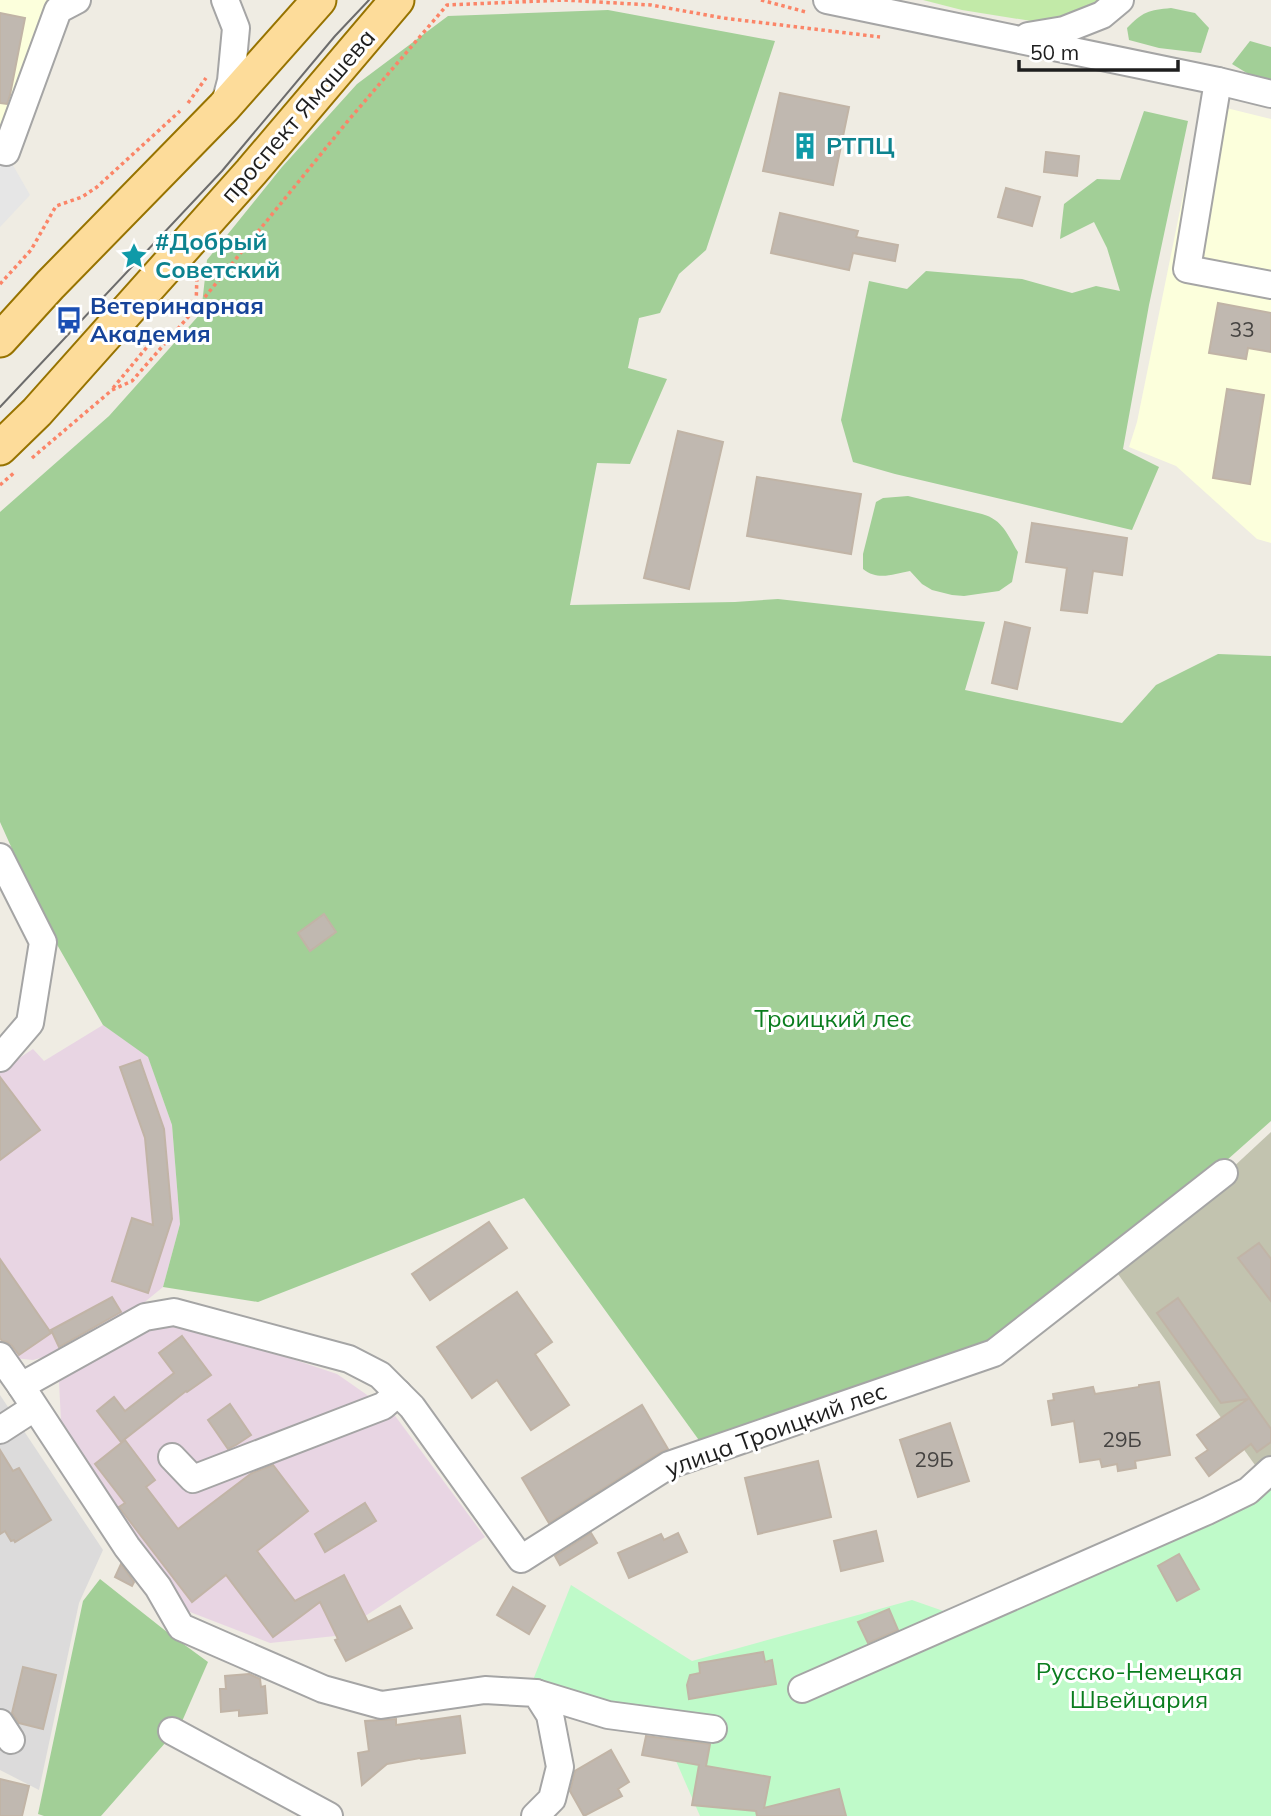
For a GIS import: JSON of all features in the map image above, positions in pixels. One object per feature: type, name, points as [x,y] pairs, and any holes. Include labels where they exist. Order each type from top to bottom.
[{"type":"main road","points":[[0,340],[224,107],[319,0]]},
{"type":"main road","name":"проспект Ямашева","points":[[17,458],[37,412],[251,172],[397,0]]},
{"type":"street","points":[[224,107],[231,81],[236,28],[225,0]]},
{"type":"street","points":[[827,0],[1271,94]]},
{"type":"street","points":[[894,0],[920,19]]},
{"type":"street","points":[[1013,38],[1064,30],[1102,15],[1120,0]]},
{"type":"street","points":[[0,150],[6,152],[61,3]]},
{"type":"street","points":[[1218,81],[1187,268],[1271,285]]},
{"type":"street","points":[[0,857],[43,942],[30,1023],[0,1058]]},
{"type":"street","name":"улица Троицкий лес","points":[[0,1430],[28,1397],[145,1317],[174,1312],[349,1359],[380,1375],[412,1407],[521,1559],[669,1465],[995,1353],[1224,1174]]},
{"type":"street","points":[[0,1356],[127,1547],[158,1587],[181,1627],[323,1689],[381,1705],[485,1690],[536,1693],[608,1716],[713,1729]]},
{"type":"street","points":[[172,1457],[193,1479],[383,1406],[398,1393]]},
{"type":"street","points":[[802,1689],[1207,1511],[1248,1490],[1271,1470]]},
{"type":"street","points":[[535,1816],[552,1798],[560,1767],[550,1715],[536,1693]]},
{"type":"street","points":[[172,1731],[329,1816]]},
{"type":"path","points":[[0,485],[17,458],[112,390],[132,381],[174,335],[347,122],[447,5],[564,0],[651,5],[723,18],[886,38]]},
{"type":"path","points":[[0,284],[31,250],[56,206],[82,197],[97,187],[187,104],[206,77]]},
{"type":"path","points":[[112,390],[147,347]]},
{"type":"shaded area","points":[[0,0],[51,0],[0,138]]},
{"type":"shaded area","points":[[1202,102],[1271,119],[1271,543],[1257,539],[1176,466],[1129,447],[1137,422]]},
{"type":"shaded area","points":[[0,158],[10,160],[30,195],[0,227]]},
{"type":"shaded area","points":[[103,1025],[148,1056],[172,1125],[180,1224],[163,1287],[124,1319],[62,1352],[33,1360],[14,1358],[0,1338],[0,1071],[33,1049],[44,1061]]},
{"type":"shaded area","points":[[1271,1132],[1271,1461],[1260,1472],[1118,1274]]},
{"type":"shaded area","points":[[179,1321],[337,1374],[393,1413],[485,1537],[335,1636],[270,1643],[177,1607],[140,1556],[61,1421],[59,1382],[148,1327]]},
{"type":"shaded area","points":[[0,1395],[103,1550],[79,1603],[39,1790],[0,1770]]},
{"type":"green space","points":[[923,0],[1111,0],[1056,25],[962,10]]},
{"type":"green space","points":[[1171,8],[1195,13],[1209,28],[1201,53],[1159,48],[1129,40],[1127,28],[1137,18],[1151,11]]},
{"type":"green space","name":"Троицкий лес","points":[[608,10],[775,41],[706,250],[679,274],[660,313],[639,318],[628,368],[667,379],[630,464],[597,463],[570,605],[778,599],[985,622],[965,690],[1122,723],[1156,685],[1218,654],[1271,656],[1271,1121],[1227,1160],[996,1343],[701,1443],[524,1198],[258,1302],[163,1287],[180,1224],[172,1125],[148,1057],[103,1025],[47,927],[0,822],[0,512],[109,416],[201,313],[207,260],[282,167],[357,84],[448,16]]},
{"type":"green space","points":[[1250,41],[1271,47],[1271,79],[1250,75],[1232,64]]},
{"type":"green space","points":[[1144,111],[1188,121],[1149,305],[1123,449],[1159,467],[1132,530],[853,462],[841,420],[869,281],[907,289],[926,271],[1022,279],[1072,293],[1096,286],[1120,291],[1107,248],[1094,222],[1060,239],[1064,204],[1097,179],[1120,180]]},
{"type":"green space","points":[[908,496],[982,514],[995,520],[1018,552],[1012,582],[999,591],[952,595],[932,590],[910,571],[880,576],[863,569],[863,554],[876,502],[883,498]]},
{"type":"green space","name":"Русско-Немецкая Швейцария","points":[[1271,1477],[1271,1816],[700,1816],[657,1710],[594,1706],[531,1685],[571,1585],[692,1661],[912,1600],[966,1619]]},
{"type":"green space","points":[[100,1579],[208,1662],[180,1726],[101,1816],[44,1816],[38,1814],[83,1601]]},
{"type":"building","points":[[0,13],[25,18],[7,104],[0,103]]},
{"type":"building","name":"РТПЦ","points":[[780,93],[849,107],[833,185],[763,171]]},
{"type":"building","points":[[1046,152],[1079,156],[1077,176],[1044,172]]},
{"type":"building","points":[[1006,188],[1040,197],[1032,226],[998,217]]},
{"type":"building","points":[[780,213],[858,231],[856,237],[898,245],[895,261],[853,253],[849,270],[771,253]]},
{"type":"building","points":[[1218,303],[1271,313],[1271,352],[1248,348],[1246,359],[1209,353]]},
{"type":"building","points":[[1227,389],[1264,395],[1250,484],[1213,478]]},
{"type":"building","points":[[678,431],[723,442],[689,589],[644,578]]},
{"type":"building","points":[[757,477],[861,494],[851,554],[747,536]]},
{"type":"building","points":[[1032,523],[1127,538],[1122,575],[1093,571],[1087,613],[1061,610],[1067,568],[1026,562]]},
{"type":"building","points":[[1005,622],[1030,628],[1017,689],[992,683]]},
{"type":"building","points":[[324,914],[336,932],[310,951],[298,933]]},
{"type":"building","points":[[140,1060],[164,1129],[172,1219],[148,1293],[112,1281],[132,1218],[153,1225],[145,1138],[120,1067]]},
{"type":"building","points":[[0,1077],[40,1130],[0,1160]]},
{"type":"building","points":[[489,1222],[507,1248],[430,1300],[412,1274]]},
{"type":"building","points":[[1259,1243],[1271,1259],[1271,1301],[1238,1258]]},
{"type":"building","points":[[0,1259],[51,1333],[19,1355],[0,1338]]},
{"type":"building","points":[[517,1292],[552,1342],[535,1354],[569,1405],[531,1430],[497,1380],[472,1398],[437,1347]]},
{"type":"building","points":[[112,1297],[121,1312],[59,1347],[51,1330]]},
{"type":"building","points":[[1178,1298],[1271,1429],[1271,1442],[1257,1452],[1251,1444],[1209,1476],[1196,1458],[1208,1450],[1197,1435],[1248,1399],[1221,1403],[1157,1313]]},
{"type":"building","points":[[182,1336],[211,1375],[121,1442],[97,1411],[114,1397],[125,1411],[174,1373],[159,1353]]},
{"type":"building","points":[[1159,1382],[1170,1455],[1135,1461],[1136,1468],[1118,1471],[1117,1464],[1102,1467],[1100,1459],[1080,1462],[1074,1421],[1052,1425],[1048,1401],[1054,1400],[1053,1394],[1093,1387],[1095,1394]]},
{"type":"building","points":[[230,1404],[251,1435],[228,1449],[208,1420]]},
{"type":"building","points":[[642,1405],[668,1449],[549,1523],[522,1478]]},
{"type":"building","points":[[950,1423],[969,1481],[918,1497],[900,1440]]},
{"type":"building","points":[[125,1440],[155,1480],[146,1487],[178,1529],[252,1473],[273,1465],[308,1511],[257,1551],[295,1601],[344,1575],[368,1622],[400,1606],[412,1628],[346,1661],[320,1602],[273,1637],[226,1575],[192,1602],[119,1507],[125,1503],[95,1464]]},
{"type":"building","points":[[0,1450],[13,1471],[19,1468],[51,1520],[15,1542],[11,1541],[5,1531],[0,1534]]},
{"type":"building","points":[[818,1461],[831,1517],[758,1534],[745,1478]]},
{"type":"building","points":[[365,1503],[376,1521],[325,1552],[315,1534]]},
{"type":"building","points":[[876,1531],[883,1561],[841,1571],[834,1541]]},
{"type":"building","points":[[591,1533],[597,1543],[560,1565],[555,1556]]},
{"type":"building","points":[[678,1533],[687,1552],[629,1578],[618,1553],[661,1534],[664,1540]]},
{"type":"building","points":[[1179,1554],[1199,1589],[1177,1601],[1158,1566]]},
{"type":"building","points":[[121,1564],[134,1582],[132,1586],[115,1577]]},
{"type":"building","points":[[513,1587],[545,1606],[529,1634],[497,1615]]},
{"type":"building","points":[[889,1609],[898,1630],[868,1643],[858,1622]]},
{"type":"building","points":[[763,1652],[765,1662],[772,1660],[776,1684],[689,1699],[687,1685],[690,1675],[700,1673],[699,1663]]},
{"type":"building","points":[[23,1667],[56,1675],[43,1729],[19,1723],[12,1713]]},
{"type":"building","points":[[249,1674],[260,1679],[261,1687],[265,1686],[267,1713],[239,1716],[239,1710],[221,1712],[220,1689],[226,1689],[225,1676]]},
{"type":"building","points":[[460,1716],[465,1753],[387,1764],[362,1785],[358,1753],[369,1751],[365,1721],[396,1719],[396,1725]]},
{"type":"building","points":[[646,1736],[710,1744],[706,1766],[770,1777],[764,1808],[839,1789],[846,1816],[757,1816],[756,1811],[692,1805],[699,1765],[642,1755]]},
{"type":"building","points":[[611,1750],[629,1782],[618,1789],[622,1796],[584,1816],[570,1791],[575,1771]]},
{"type":"building","points":[[0,1779],[29,1786],[22,1816],[0,1816]]},
{"type":"tram line","points":[[0,407],[222,171],[335,36],[369,0]]},
{"type":"place","name":"РТПЦ","points":[[805,146]]},
{"type":"place","name":"#Добрый Советский","points":[[134,256]]},
{"type":"place","name":"Ветеринарная Академия","points":[[69,320]]}]
